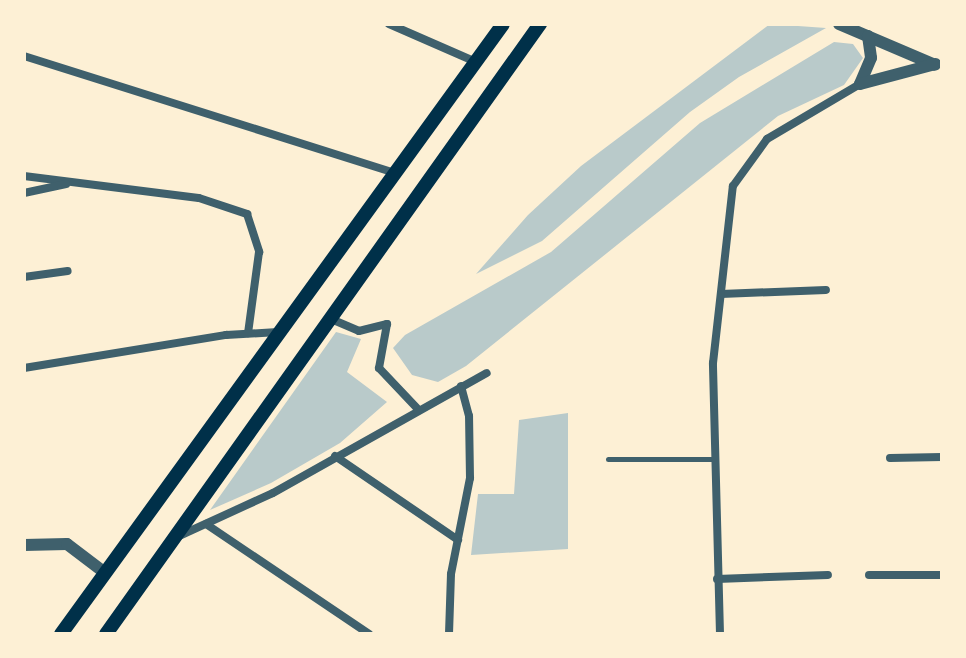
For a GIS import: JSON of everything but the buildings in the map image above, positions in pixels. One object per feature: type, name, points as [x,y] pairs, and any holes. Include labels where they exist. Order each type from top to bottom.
[{"type":"main road","points":[[61,634],[503,24]]},
{"type":"main road","points":[[106,634],[540,24]]},
{"type":"street","points":[[389,24],[476,62]]},
{"type":"street","points":[[839,24],[938,65]]},
{"type":"street","points":[[860,84],[871,58],[868,36]]},
{"type":"street","points":[[24,56],[395,173]]},
{"type":"street","points":[[720,634],[713,363],[733,186],[767,139],[860,84],[938,65]]},
{"type":"street","points":[[24,176],[199,198],[247,214],[259,252],[248,333]]},
{"type":"street","points":[[24,193],[72,182]]},
{"type":"street","points":[[24,277],[68,271]]},
{"type":"street","points":[[721,294],[826,290]]},
{"type":"street","points":[[331,319],[359,331],[387,324],[379,368],[417,408]]},
{"type":"street","points":[[24,368],[248,333],[279,332]]},
{"type":"street","points":[[175,538],[487,373]]},
{"type":"street","points":[[449,634],[458,540],[470,478],[469,416],[461,386]]},
{"type":"street","points":[[335,456],[458,540]]},
{"type":"street","points":[[890,458],[942,457]]},
{"type":"street","points":[[206,524],[369,634]]},
{"type":"street","points":[[24,545],[67,544],[105,573]]},
{"type":"street","points":[[717,579],[828,575]]},
{"type":"street","points":[[869,575],[942,575]]},
{"type":"lane","points":[[608,459],[715,459]]},
{"type":"shaded area","points":[[770,24],[826,28],[739,77],[690,112],[542,241],[476,274],[528,215],[581,166]]},
{"type":"shaded area","points":[[834,42],[853,44],[863,58],[844,85],[778,116],[466,366],[438,382],[412,375],[393,348],[405,335],[551,252],[700,123]]},
{"type":"shaded area","points":[[336,332],[361,339],[347,372],[387,402],[340,443],[271,483],[210,510]]},
{"type":"shaded area","points":[[568,413],[568,549],[471,555],[478,494],[514,494],[519,420]]}]
